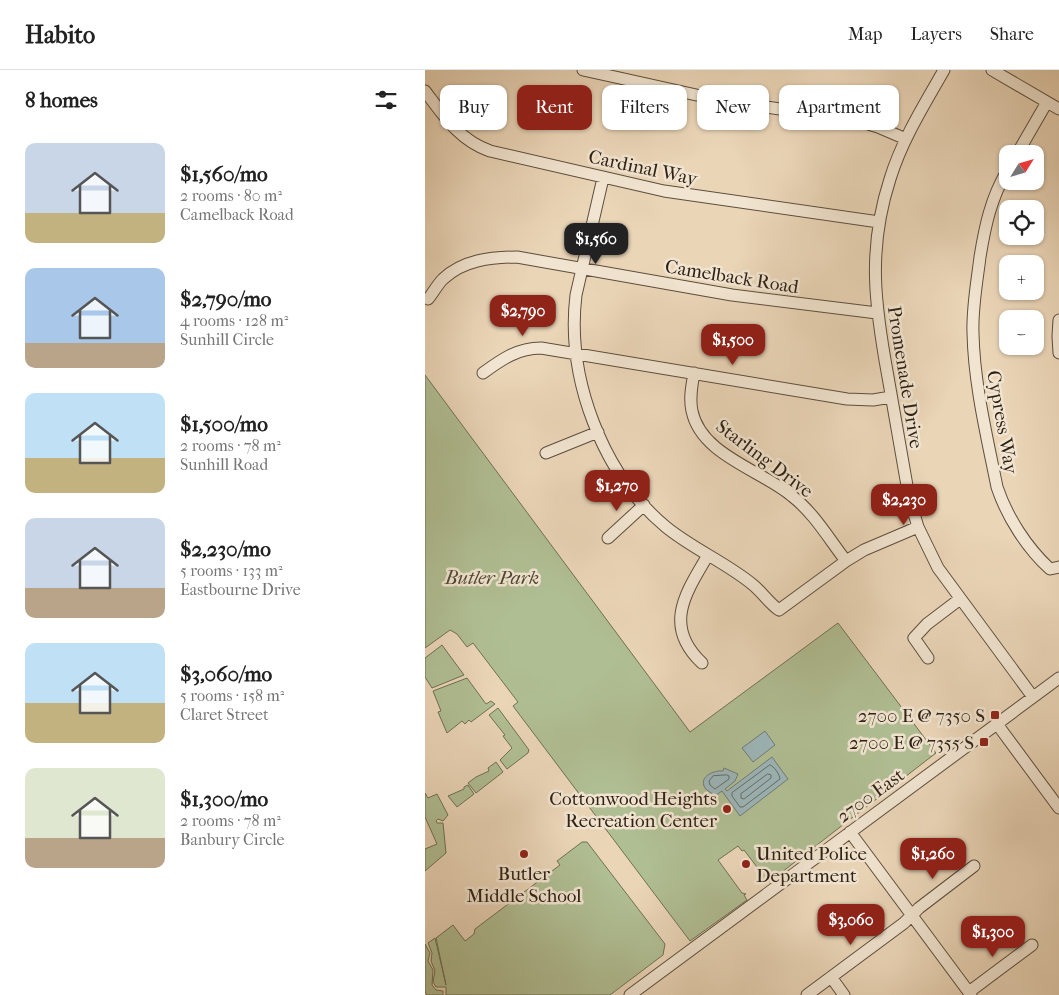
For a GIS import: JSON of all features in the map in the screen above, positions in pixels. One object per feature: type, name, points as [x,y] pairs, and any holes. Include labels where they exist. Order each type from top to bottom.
[{"type":"street","points":[[583,70],[719,100],[855,120],[906,139]]},
{"type":"street","name":"Promenade Drive","points":[[944,70],[906,139],[889,180],[879,222],[874,273],[877,314],[909,497],[918,527],[938,568],[1033,696]]},
{"type":"street","points":[[992,70],[1059,109]]},
{"type":"street","points":[[1011,81],[1017,70]]},
{"type":"street","name":"Cardinal Way","points":[[425,91],[451,126],[467,140],[491,151],[675,193],[879,222]]},
{"type":"street","points":[[1022,145],[1047,102]]},
{"type":"street","points":[[603,178],[581,268],[574,312],[575,353],[581,383],[598,432],[617,471],[644,505],[673,532],[753,584],[779,610],[846,561],[872,546],[918,527]]},
{"type":"street","name":"Cypress Way","points":[[999,189],[985,230],[973,316],[975,366],[997,487],[1002,500],[1015,525],[1041,561],[1050,569],[1059,567]]},
{"type":"street","name":"Camelback Road","points":[[429,299],[441,281],[456,270],[475,261],[490,258],[517,257],[732,295],[877,314]]},
{"type":"street","points":[[1059,320],[1059,353]]},
{"type":"street","points":[[483,373],[509,355],[521,350],[541,348],[847,399],[873,400],[891,397]]},
{"type":"street","name":"Starling Drive","points":[[693,373],[691,411],[702,434],[719,450],[794,497],[846,561]]},
{"type":"street","points":[[546,453],[598,432]]},
{"type":"street","points":[[608,538],[644,505]]},
{"type":"street","points":[[702,664],[692,654],[686,644],[680,622],[686,592],[707,555]]},
{"type":"street","points":[[928,658],[913,638],[927,624],[960,599]]},
{"type":"street","name":"2700 East","points":[[630,995],[1059,678]]},
{"type":"street","points":[[997,724],[1059,808]]},
{"type":"street","points":[[850,832],[970,994],[1032,945]]},
{"type":"street","points":[[807,995],[904,923],[919,908],[974,866]]},
{"type":"street","points":[[831,978],[844,995]]},
{"type":"green space","name":"Butler Park","points":[[425,375],[690,732],[838,623],[936,753],[769,882],[766,879],[763,881],[757,873],[760,871],[744,850],[742,851],[738,846],[718,860],[742,893],[746,894],[744,895],[747,900],[690,941],[513,706],[518,702],[473,643],[467,647],[457,634],[450,630],[425,648]]},
{"type":"green space","points":[[442,645],[464,675],[432,688],[425,677],[425,658]]},
{"type":"green space","points":[[467,678],[486,704],[491,701],[495,704],[471,722],[469,720],[465,724],[462,721],[447,733],[438,712],[441,711],[433,691]]},
{"type":"green space","points":[[498,708],[529,750],[528,753],[507,769],[500,760],[512,748],[503,736],[505,735],[489,715]]},
{"type":"green space","points":[[496,762],[503,772],[476,793],[468,783],[489,771],[488,768]]},
{"type":"green space","points":[[468,785],[474,794],[457,807],[448,796],[464,789]]},
{"type":"green space","points":[[425,793],[428,798],[437,794],[448,815],[443,821],[438,819],[436,821],[437,823],[443,823],[446,853],[425,871],[425,849],[437,844],[425,817]]},
{"type":"green space","points":[[582,842],[587,842],[665,944],[663,955],[610,995],[446,995],[446,987],[436,987],[433,982],[435,971],[431,961],[432,953],[428,943],[435,938],[446,985],[436,938],[453,925],[465,941],[474,934],[475,929],[560,865],[557,861]]},
{"type":"green space","points":[[425,944],[430,953],[428,961],[433,970],[432,985],[436,990],[443,991],[443,995],[427,995],[425,992]]},
{"type":"water","points":[[765,731],[775,745],[753,762],[742,748]]},
{"type":"water","points":[[772,757],[788,779],[740,816],[722,791],[715,796],[703,784],[708,775],[723,771],[724,768],[738,774],[735,781],[725,789],[727,791]]},
{"type":"place","name":"2700 E @ 7350 S","points":[[995,715]]},
{"type":"place","name":"2700 E @ 7355 S","points":[[984,742]]},
{"type":"place","name":"Cottonwood Heights Recreation Center","points":[[727,809]]},
{"type":"place","name":"Butler Middle School","points":[[524,854]]},
{"type":"place","name":"United Police Department","points":[[746,864]]}]
